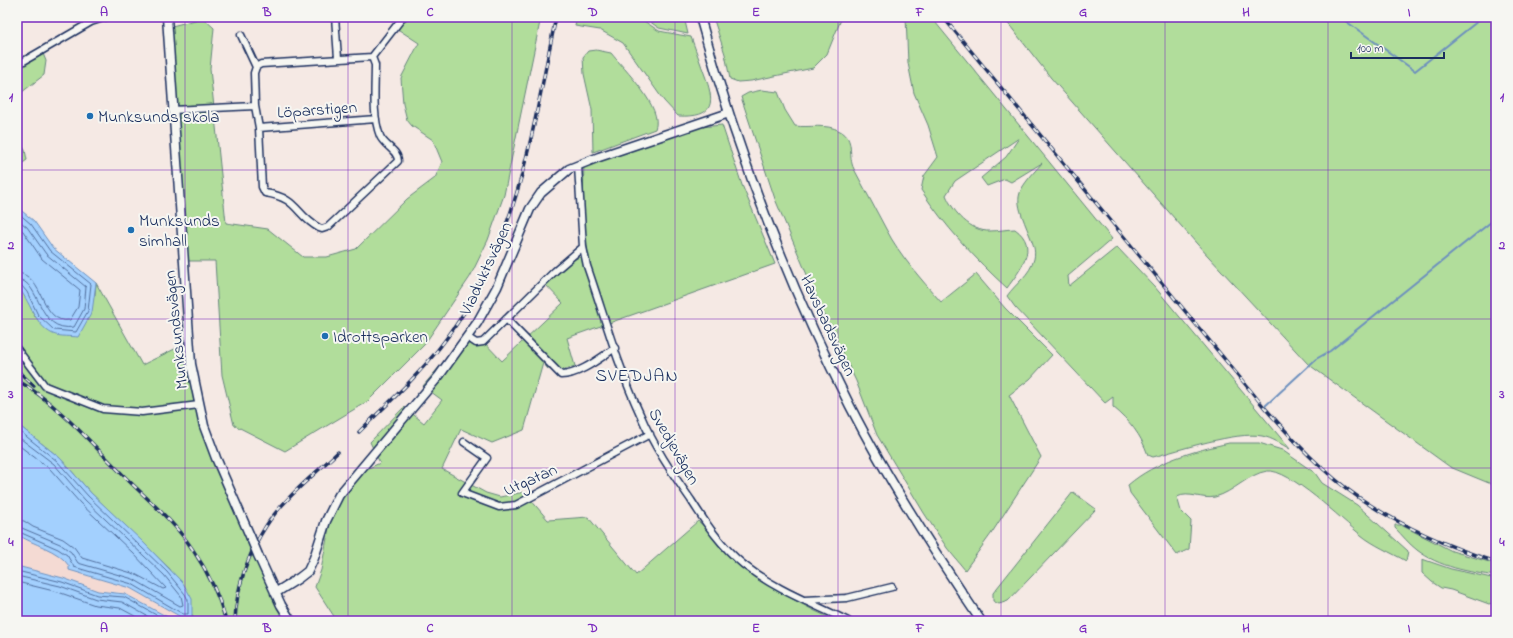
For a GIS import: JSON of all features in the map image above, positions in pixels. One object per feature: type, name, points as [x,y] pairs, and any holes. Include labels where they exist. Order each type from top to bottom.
[{"type":"street","points":[[17,65],[91,22],[106,17]]},
{"type":"street","name":"Munksundsvägen","points":[[167,17],[187,326],[191,364],[199,405],[216,458],[258,556],[290,621]]},
{"type":"street","points":[[335,17],[338,58]]},
{"type":"street","points":[[372,57],[403,17]]},
{"type":"street","name":"Havsbadsvägen","points":[[700,17],[729,113],[769,226],[831,367],[900,496],[980,621]]},
{"type":"street","points":[[241,35],[256,67]]},
{"type":"street","points":[[372,57],[375,65],[376,119],[381,138],[395,152],[398,161],[328,227],[322,229],[315,226],[288,198],[265,193],[262,187],[259,128],[255,106],[254,73],[256,67],[261,64],[372,57]]},
{"type":"street","points":[[172,110],[255,106]]},
{"type":"street","name":"Viaduktsvägen","points":[[275,593],[308,571],[312,564],[326,521],[339,495],[434,382],[467,337],[496,287],[530,209],[541,193],[554,180],[569,169],[729,113]]},
{"type":"street","name":"Löparstigen","points":[[259,128],[376,119]]},
{"type":"street","name":"Svedjevägen","points":[[578,166],[583,247],[587,266],[629,389],[665,462],[708,527],[725,548],[763,578],[802,600],[848,621]]},
{"type":"street","points":[[467,337],[476,343],[483,342],[555,270],[583,247]]},
{"type":"street","points":[[506,319],[558,373],[567,375],[615,348]]},
{"type":"street","points":[[17,349],[45,386],[103,409],[142,412],[199,405]]},
{"type":"street","name":"Utgatan","points":[[464,442],[487,458],[462,493],[491,504],[506,507],[522,502],[650,434]]},
{"type":"street","points":[[802,600],[847,598],[892,587]]},
{"type":"shaded area","points":[[17,534],[26,540],[56,552],[64,558],[69,566],[69,570],[130,588],[181,617],[180,621],[175,621],[132,597],[118,592],[98,591],[63,578],[17,566]]},
{"type":"green space","points":[[402,17],[541,17],[504,195],[488,240],[470,277],[424,345],[368,401],[285,451],[234,425],[222,375],[215,261],[187,261],[176,188],[164,28],[203,18],[214,28],[210,69],[226,223],[268,229],[303,257],[327,257],[356,249],[407,199],[435,178],[442,162],[433,140],[412,126],[407,120],[403,104],[401,78],[419,43],[396,28]]},
{"type":"green space","points":[[577,17],[638,17],[659,31],[691,37],[710,92],[711,100],[706,111],[690,116],[678,116],[664,101],[623,43],[600,30],[575,26]]},
{"type":"green space","points":[[643,17],[684,17],[688,34],[659,28]]},
{"type":"green space","points":[[713,17],[842,17],[827,54],[813,68],[751,81],[738,82],[730,79],[725,54]]},
{"type":"green space","points":[[906,17],[931,17],[1112,239],[1068,276],[1069,286],[1117,247],[1154,286],[1290,449],[1269,438],[1251,435],[1208,442],[1153,457],[1148,455],[1142,441],[1134,429],[1113,407],[1113,397],[1105,403],[1015,307],[1007,296],[1029,270],[1035,253],[1021,212],[1019,196],[1021,189],[1042,163],[1011,182],[1005,179],[987,186],[981,178],[1006,157],[1019,138],[955,181],[946,195],[953,208],[970,225],[990,231],[1015,229],[1022,236],[1026,243],[1027,251],[1025,258],[1022,266],[1007,288],[961,241],[921,190],[924,176],[938,157],[928,125],[914,93],[908,63]]},
{"type":"green space","points":[[1003,17],[1496,17],[1496,486],[1450,467],[1308,364],[1197,244],[1051,78]]},
{"type":"green space","points":[[596,50],[611,53],[625,69],[648,100],[654,111],[656,120],[655,129],[593,152],[592,110],[584,74],[583,57],[588,51]]},
{"type":"green space","points":[[42,51],[46,61],[44,75],[17,96],[17,67]]},
{"type":"green space","points":[[762,90],[778,92],[785,110],[795,126],[823,126],[835,129],[845,134],[850,143],[851,159],[854,169],[892,239],[911,267],[941,302],[976,274],[1005,308],[1052,355],[1030,379],[1009,395],[1041,457],[991,534],[965,570],[947,548],[924,513],[877,435],[856,381],[824,315],[775,199],[741,97],[748,93]]},
{"type":"green space","points":[[722,125],[742,185],[775,264],[567,338],[575,366],[563,370],[548,369],[543,363],[524,430],[492,443],[461,429],[442,469],[486,493],[500,497],[524,492],[548,520],[588,517],[636,575],[698,521],[774,589],[837,621],[337,621],[315,587],[321,570],[331,517],[343,494],[360,472],[380,463],[370,442],[404,407],[424,423],[442,400],[423,386],[463,339],[482,340],[502,361],[563,303],[543,282],[572,260],[588,254],[583,213],[584,159],[691,128]]},
{"type":"green space","points":[[17,139],[25,150],[27,160],[17,167]]},
{"type":"green space","points":[[96,283],[142,365],[187,343],[196,408],[201,422],[292,621],[192,621],[193,617],[170,569],[91,493],[60,458],[17,424],[17,286],[25,294],[35,317],[95,295]]},
{"type":"green space","points":[[1229,443],[1259,443],[1282,450],[1315,473],[1322,483],[1357,505],[1408,551],[1406,561],[1366,539],[1302,486],[1277,472],[1267,471],[1254,476],[1222,495],[1210,498],[1191,495],[1182,495],[1177,497],[1181,511],[1191,521],[1189,549],[1177,555],[1130,493],[1128,485],[1151,469],[1163,463],[1189,453]]},
{"type":"green space","points":[[1073,492],[1096,509],[1008,601],[999,604],[993,601],[993,593]]},
{"type":"green space","points":[[1395,525],[1401,525],[1452,551],[1496,564],[1496,576],[1455,568],[1435,561],[1414,548],[1395,528]]},
{"type":"green space","points":[[1422,559],[1451,569],[1496,579],[1496,602],[1489,604],[1451,590],[1441,588],[1422,573]]},
{"type":"water","points":[[17,207],[34,221],[53,248],[96,283],[92,312],[78,337],[56,335],[47,330],[37,319],[26,298],[17,286]]},
{"type":"water","points":[[17,424],[60,458],[91,493],[143,542],[183,583],[192,599],[192,621],[181,617],[130,588],[69,570],[69,566],[58,555],[17,534]]},
{"type":"water","points":[[17,566],[63,578],[98,591],[125,594],[175,621],[17,621]]},
{"type":"waterway","points":[[1340,17],[1415,71],[1483,17]]},
{"type":"waterway","points":[[1264,407],[1316,359],[1330,351],[1496,218]]},
{"type":"railway","points":[[359,432],[411,380],[440,347],[466,309],[488,270],[518,189],[529,147],[556,17]]},
{"type":"railway","points":[[943,17],[1264,407],[1286,432],[1322,468],[1347,489],[1393,519],[1443,543],[1496,562]]},
{"type":"railway","points":[[17,370],[34,386]]},
{"type":"railway","points":[[17,380],[46,400],[74,425],[178,530],[204,567],[220,602],[226,621]]},
{"type":"railway","points":[[235,621],[238,596],[244,572],[254,548],[266,526],[281,506],[338,452]]},
{"type":"place","name":"Munksunds skola","points":[[90,116]]},
{"type":"place","name":"Munksunds simhall","points":[[131,230]]},
{"type":"place","name":"Idrottsparken","points":[[325,336]]},
{"type":"district","name":"SVEDJAN","points":[[637,375]]}]
